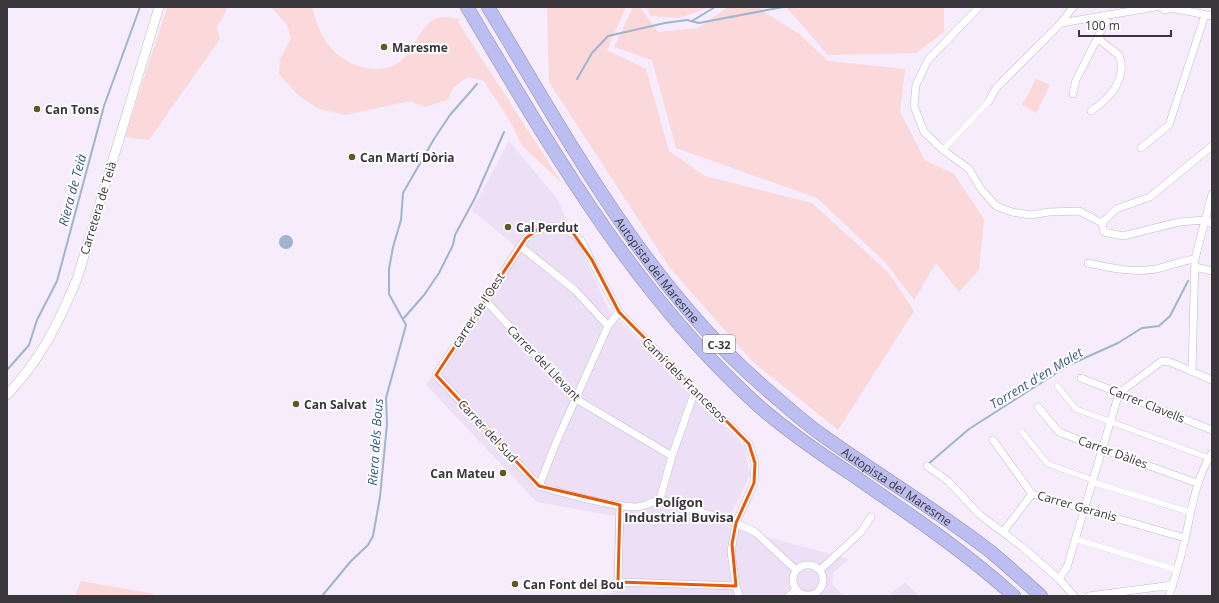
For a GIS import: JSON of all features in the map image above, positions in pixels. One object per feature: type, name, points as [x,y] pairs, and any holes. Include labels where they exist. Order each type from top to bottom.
[{"type":"highway","name":"Autopista del Maresme","points":[[467,7],[584,199],[616,245],[665,308],[711,361],[762,409],[804,442],[981,566],[1014,596]]},
{"type":"highway","name":"Autopista del Maresme","points":[[488,7],[604,198],[677,296],[722,346],[764,387],[821,434],[932,509],[992,553],[1040,596]]},
{"type":"street","name":"Carretera de Teià","points":[[7,395],[37,359],[60,321],[77,279],[159,7]]},
{"type":"street","points":[[979,7],[928,60],[916,85],[914,106],[924,132],[943,150],[969,169],[981,189],[996,206],[1012,212],[1032,215],[1049,212],[1079,211],[1102,223],[1104,232],[1123,236],[1179,222],[1208,222]]},
{"type":"street","points":[[943,150],[989,101],[996,88],[1061,23],[1073,7]]},
{"type":"street","points":[[1061,23],[1155,7]]},
{"type":"street","points":[[1141,148],[1169,125],[1209,15],[1171,8],[1165,10],[1160,7]]},
{"type":"street","points":[[1073,94],[1076,80],[1109,15]]},
{"type":"street","points":[[1091,111],[1104,102],[1110,95],[1118,82],[1121,69],[1120,55],[1102,42],[1098,36]]},
{"type":"street","points":[[1102,223],[1116,209],[1150,197],[1212,146]]},
{"type":"street","points":[[1192,372],[1195,258],[1208,222],[1212,194]]},
{"type":"street","name":"Camí dels Francesos","points":[[520,246],[526,238],[540,228],[562,227],[572,232],[581,242],[592,260],[619,312],[695,391],[749,444],[755,463],[754,483],[736,523],[731,552],[739,596]]},
{"type":"street","points":[[520,246],[575,290],[608,326]]},
{"type":"street","name":"carrer de l'Oest","points":[[436,375],[520,246]]},
{"type":"street","points":[[1088,263],[1111,268],[1143,271],[1195,258]]},
{"type":"street","points":[[1195,267],[1212,270]]},
{"type":"street","name":"Carrer del Llevant","points":[[485,300],[576,399],[672,456]]},
{"type":"street","points":[[619,312],[608,326],[555,445],[539,486],[565,494],[620,505],[641,507],[660,499],[736,523],[755,532],[796,570]]},
{"type":"street","points":[[1059,579],[1067,567],[1119,393],[1162,361],[1170,362],[1212,380]]},
{"type":"street","name":"Carrer del Sud","points":[[436,375],[539,486]]},
{"type":"street","name":"Carrer Clavells","points":[[1081,378],[1212,430]]},
{"type":"street","points":[[1057,386],[1076,409],[1108,420],[1110,423],[1210,456],[1197,483],[1170,596]]},
{"type":"street","points":[[660,499],[672,456],[695,391]]},
{"type":"street","name":"Carrer Dàlies","points":[[1038,407],[1059,432],[1102,450],[1197,483]]},
{"type":"street","points":[[1022,432],[1048,464],[1090,479],[1092,482],[1189,512]]},
{"type":"street","name":"Carrer Geranis","points":[[993,440],[1032,494],[1185,538]]},
{"type":"street","points":[[927,466],[948,482],[980,515],[1003,532],[1059,579],[1074,596]]},
{"type":"street","points":[[1003,532],[1032,494]]},
{"type":"street","points":[[620,505],[618,582],[736,586]]},
{"type":"street","points":[[820,570],[861,532],[871,517]]},
{"type":"street","points":[[1075,539],[1177,570]]},
{"type":"street","points":[[808,564],[815,566],[820,570],[824,581],[819,591],[815,594],[805,595],[796,590],[792,580],[796,570],[801,566],[808,564]]},
{"type":"street","points":[[1089,596],[1173,584]]},
{"type":"street","points":[[789,596],[796,590]]},
{"type":"street","points":[[819,591],[825,596]]},
{"type":"highlighted area","points":[[552,227],[573,233],[592,260],[619,312],[749,444],[755,463],[754,483],[736,523],[732,544],[736,586],[618,582],[620,505],[539,486],[436,375],[526,238],[540,228]]},
{"type":"shaded area","points":[[167,7],[228,7],[217,27],[220,39],[149,140],[125,137]]},
{"type":"shaded area","points":[[271,7],[312,7],[319,29],[331,48],[338,55],[355,65],[374,69],[393,66],[401,61],[428,24],[436,18],[443,17],[460,19],[458,22],[562,183],[522,146],[511,123],[484,81],[468,77],[454,87],[447,100],[425,107],[410,101],[346,115],[317,108],[298,95],[279,74],[280,59],[291,38],[287,25]]},
{"type":"shaded area","points":[[547,7],[626,7],[607,50],[646,69],[669,151],[705,176],[812,203],[888,272],[914,311],[838,430],[752,361],[670,268],[549,82]]},
{"type":"shaded area","points":[[633,7],[640,7],[658,32],[698,28],[728,7],[757,7],[799,34],[828,61],[905,69],[900,112],[925,160],[954,174],[984,219],[979,270],[959,292],[936,263],[914,300],[886,263],[817,198],[676,148],[652,60],[614,47]]},
{"type":"shaded area","points":[[646,7],[710,7],[679,18],[651,16]]},
{"type":"shaded area","points":[[786,7],[944,7],[944,32],[916,53],[828,55]]},
{"type":"shaded area","points":[[1036,79],[1050,85],[1036,113],[1022,105]]},
{"type":"shaded area","points":[[509,141],[556,197],[610,312],[745,447],[750,475],[725,526],[849,559],[833,573],[832,584],[844,596],[590,596],[613,593],[615,516],[537,502],[426,385],[515,246],[472,210]]},
{"type":"shaded area","points":[[81,581],[149,593],[158,596],[75,596]]},
{"type":"shaded area","points":[[905,582],[919,596],[888,596]]},
{"type":"water","points":[[283,235],[289,235],[293,239],[293,245],[289,249],[283,249],[279,245],[279,239]]},
{"type":"waterway","name":"Riera de Teià","points":[[7,370],[29,345],[37,320],[57,281],[104,106],[140,7]]},
{"type":"waterway","points":[[692,21],[715,7]]},
{"type":"waterway","points":[[577,79],[592,53],[608,36],[665,23],[687,20],[699,23],[783,7]]},
{"type":"waterway","name":"Riera dels Bous","points":[[322,596],[351,561],[368,545],[373,536],[380,497],[387,424],[386,398],[406,325],[389,294],[389,269],[393,247],[401,220],[403,193],[434,139],[450,115],[477,84]]},
{"type":"waterway","points":[[404,318],[424,295],[439,273],[453,245],[455,235],[475,198],[504,132]]},
{"type":"waterway","name":"Torrent d'en Malet","points":[[927,465],[969,429],[1069,365],[1118,343],[1142,328],[1159,326],[1170,316],[1188,281]]},
{"type":"place","name":"Maresme","points":[[384,47]]},
{"type":"place","name":"Can Tons","points":[[37,109]]},
{"type":"place","name":"Can Martí Dòria","points":[[352,157]]},
{"type":"place","name":"Cal Perdut","points":[[508,227]]},
{"type":"place","name":"Can Salvat","points":[[296,404]]},
{"type":"place","name":"Can Mateu","points":[[503,473]]},
{"type":"place","name":"Can Font del Bou","points":[[515,584]]},
{"type":"district","name":"Polígon Industrial Buvisa","points":[[679,510]]}]
